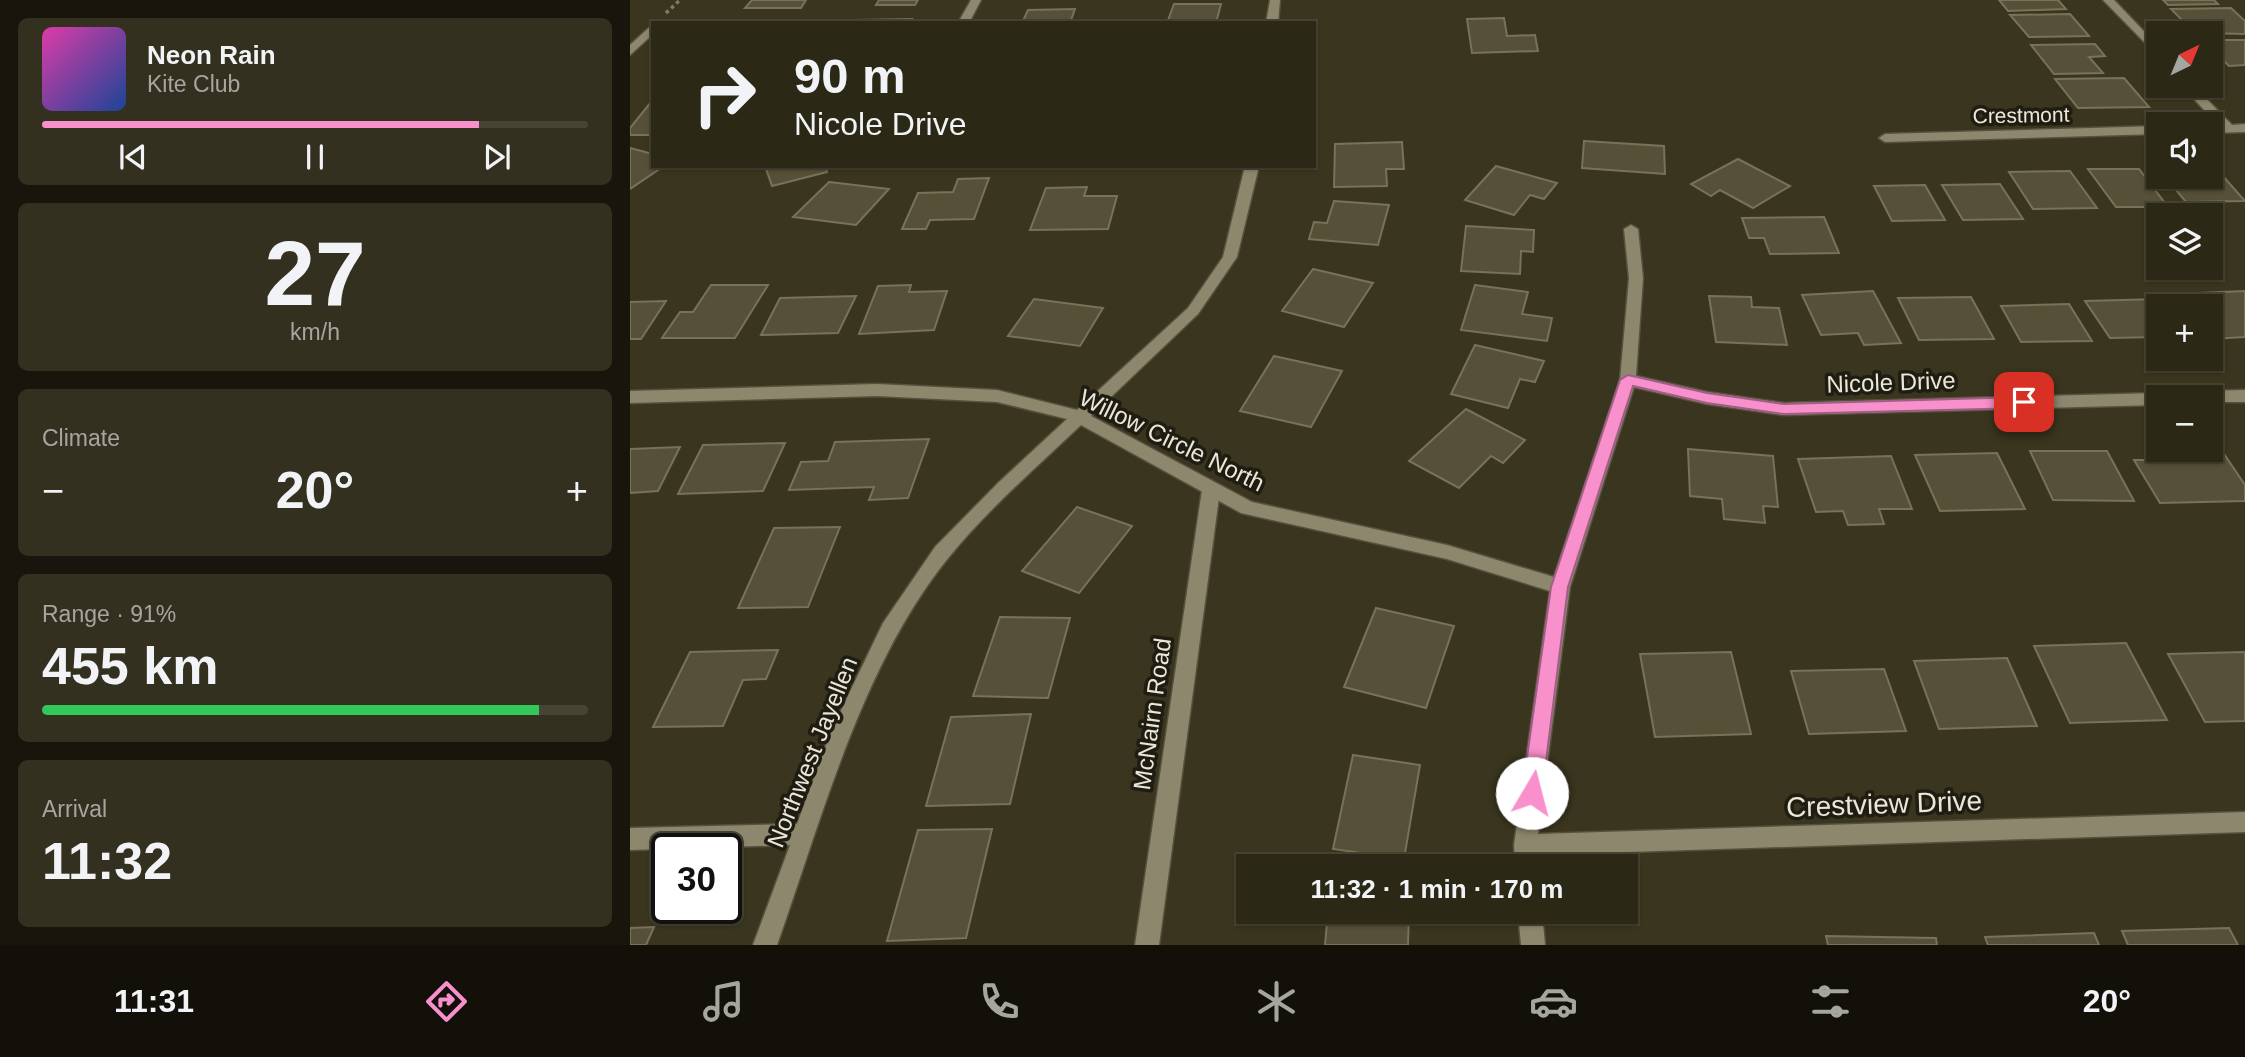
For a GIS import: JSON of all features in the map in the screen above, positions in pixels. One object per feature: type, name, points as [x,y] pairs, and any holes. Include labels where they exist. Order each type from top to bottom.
[{"type":"street","points":[[964,21],[976,0]]},
{"type":"street","points":[[1272,21],[1275,0]]},
{"type":"street","points":[[2108,0],[2146,40]]},
{"type":"street","points":[[630,51],[651,28]]},
{"type":"street","points":[[2199,98],[2228,129]]},
{"type":"street","points":[[2223,129],[2245,128]]},
{"type":"street","name":"Crestmont","points":[[1885,138],[2146,131]]},
{"type":"street","name":"Northwest Jayellen","points":[[765,945],[842,730],[890,629],[942,552],[1005,486],[1193,311],[1230,257],[1252,168]]},
{"type":"street","points":[[1526,854],[1560,587],[1628,380],[1636,278],[1631,229]]},
{"type":"street","name":"Nicole Drive","points":[[1628,380],[1707,398],[1784,409],[2146,398]]},
{"type":"street","name":"Willow Circle North","points":[[630,397],[877,390],[997,396],[1080,417],[1247,508],[1447,552],[1560,587]]},
{"type":"street","points":[[2223,397],[2245,396]]},
{"type":"street","name":"McNairn Road","points":[[1147,945],[1211,490]]},
{"type":"street","name":"Crestview Drive","points":[[1548,854],[2245,822]]},
{"type":"street","points":[[630,839],[805,834]]},
{"type":"street","points":[[1531,924],[1533,945]]},
{"type":"path","points":[[658,21],[680,0]]},
{"type":"building","points":[[752,0],[806,0],[801,8],[745,8]]},
{"type":"building","points":[[879,0],[918,0],[915,5],[876,5]]},
{"type":"building","points":[[1999,0],[2058,0],[2066,9],[2008,11]]},
{"type":"building","points":[[2163,0],[2214,0],[2218,4],[2168,5]]},
{"type":"building","points":[[1174,4],[1221,4],[1217,21],[1168,21]]},
{"type":"building","points":[[2231,8],[2245,21],[2245,34],[2223,33],[2223,21],[2183,21],[2171,9]]},
{"type":"building","points":[[1075,9],[1071,21],[1023,21],[1028,10]]},
{"type":"building","points":[[2070,14],[2089,36],[2029,37],[2010,15]]},
{"type":"building","points":[[1504,18],[1507,36],[1535,35],[1538,51],[1472,53],[1467,19]]},
{"type":"building","points":[[912,19],[911,21],[855,20]]},
{"type":"building","points":[[2223,40],[2245,40],[2245,65],[2229,66],[2223,60]]},
{"type":"building","points":[[2095,44],[2105,56],[2089,57],[2103,73],[2054,74],[2031,45]]},
{"type":"building","points":[[2124,78],[2149,107],[2078,108],[2055,79]]},
{"type":"building","points":[[651,102],[651,135],[630,135],[630,128]]},
{"type":"building","points":[[1584,141],[1664,146],[1665,174],[1582,168]]},
{"type":"building","points":[[1402,142],[1404,169],[1386,169],[1387,186],[1334,187],[1335,144]]},
{"type":"building","points":[[630,148],[651,153],[651,168],[661,168],[630,189]]},
{"type":"building","points":[[1738,159],[1790,186],[1753,208],[1720,190],[1711,196],[1691,184]]},
{"type":"building","points":[[1496,166],[1557,183],[1544,199],[1530,195],[1514,215],[1465,200]]},
{"type":"building","points":[[766,168],[826,168],[827,172],[772,186]]},
{"type":"building","points":[[2088,169],[2139,169],[2146,178],[2146,189],[2154,189],[2165,203],[2146,203],[2146,207],[2116,207]]},
{"type":"building","points":[[2070,171],[2097,208],[2033,209],[2009,172]]},
{"type":"building","points":[[2223,176],[2245,201],[2186,202],[2175,189],[2223,189]]},
{"type":"building","points":[[989,178],[974,219],[930,220],[926,229],[902,229],[918,193],[953,192],[958,179]]},
{"type":"building","points":[[829,182],[889,189],[856,225],[793,217]]},
{"type":"building","points":[[2000,184],[2023,219],[1963,220],[1942,185]]},
{"type":"building","points":[[1925,185],[1945,220],[1892,221],[1874,186]]},
{"type":"building","points":[[1087,187],[1084,196],[1117,196],[1108,229],[1030,230],[1046,188]]},
{"type":"building","points":[[1334,201],[1389,205],[1378,245],[1309,239],[1314,222],[1327,223]]},
{"type":"building","points":[[1824,217],[1839,253],[1770,254],[1764,238],[1749,238],[1742,218]]},
{"type":"building","points":[[1466,226],[1534,230],[1533,252],[1521,251],[1520,274],[1461,271]]},
{"type":"building","points":[[1313,269],[1373,283],[1344,327],[1282,311]]},
{"type":"building","points":[[711,285],[768,285],[735,338],[662,338],[680,312],[693,312]]},
{"type":"building","points":[[911,285],[909,292],[947,291],[934,330],[859,334],[878,286]]},
{"type":"building","points":[[1475,285],[1528,292],[1522,314],[1552,318],[1547,341],[1461,330]]},
{"type":"building","points":[[1873,291],[1901,343],[1864,345],[1858,333],[1821,335],[1802,295]]},
{"type":"building","points":[[2245,291],[2245,337],[2223,338],[2223,294],[2176,294]]},
{"type":"building","points":[[856,296],[838,333],[761,335],[780,298]]},
{"type":"building","points":[[1709,296],[1751,297],[1752,307],[1779,308],[1787,345],[1716,342]]},
{"type":"building","points":[[1971,297],[1994,339],[1919,340],[1898,298]]},
{"type":"building","points":[[1034,299],[1103,308],[1080,346],[1008,336]]},
{"type":"building","points":[[2146,299],[2146,337],[2110,338],[2085,301]]},
{"type":"building","points":[[666,301],[641,339],[630,339],[630,302]]},
{"type":"building","points":[[2069,304],[2092,341],[2021,342],[2001,306]]},
{"type":"building","points":[[1475,345],[1544,361],[1535,382],[1520,379],[1508,408],[1451,394]]},
{"type":"building","points":[[1274,356],[1342,371],[1311,427],[1240,411]]},
{"type":"building","points":[[1466,409],[1525,440],[1503,463],[1491,456],[1459,488],[1409,461]]},
{"type":"building","points":[[929,439],[908,498],[869,500],[874,487],[789,490],[801,462],[828,461],[835,442]]},
{"type":"building","points":[[785,443],[763,491],[678,494],[703,445]]},
{"type":"building","points":[[680,447],[658,491],[630,493],[630,449]]},
{"type":"building","points":[[1688,449],[1773,456],[1778,507],[1763,506],[1765,523],[1724,519],[1722,499],[1690,496]]},
{"type":"building","points":[[2030,451],[2107,451],[2134,501],[2053,500]]},
{"type":"building","points":[[2223,452],[2245,485],[2245,501],[2160,503],[2134,460],[2223,462]]},
{"type":"building","points":[[1997,453],[2025,509],[1940,511],[1915,455]]},
{"type":"building","points":[[1891,456],[1912,509],[1879,509],[1884,524],[1848,525],[1843,511],[1816,512],[1798,459]]},
{"type":"building","points":[[1077,507],[1132,526],[1079,593],[1022,571]]},
{"type":"building","points":[[840,527],[808,607],[738,608],[774,528]]},
{"type":"building","points":[[1376,608],[1454,626],[1426,708],[1344,687]]},
{"type":"building","points":[[1000,617],[1070,618],[1048,698],[973,696]]},
{"type":"building","points":[[2126,643],[2167,720],[2070,723],[2034,646]]},
{"type":"building","points":[[778,650],[766,679],[743,680],[723,726],[653,727],[690,652]]},
{"type":"building","points":[[1731,652],[1751,734],[1655,737],[1640,654]]},
{"type":"building","points":[[2245,652],[2245,721],[2205,722],[2168,654]]},
{"type":"building","points":[[2007,658],[2037,726],[1939,729],[1914,661]]},
{"type":"building","points":[[1884,669],[1906,731],[1809,734],[1791,671]]},
{"type":"building","points":[[1031,714],[1010,804],[926,806],[951,717]]},
{"type":"building","points":[[1353,755],[1420,765],[1405,854],[1368,854],[1333,849]]},
{"type":"building","points":[[992,829],[966,938],[887,941],[918,830]]},
{"type":"building","points":[[1327,924],[1409,924],[1408,945],[1325,945]]},
{"type":"building","points":[[654,927],[646,945],[630,945],[630,928]]},
{"type":"building","points":[[2229,928],[2238,945],[2128,945],[2122,931]]},
{"type":"building","points":[[2094,933],[2099,945],[1988,945],[1985,937]]},
{"type":"building","points":[[1826,936],[1936,938],[1937,945],[1828,945]]},
{"type":"route","points":[[1532,793],[1560,587],[1628,380],[1707,398],[1784,409],[2024,402]]}]
